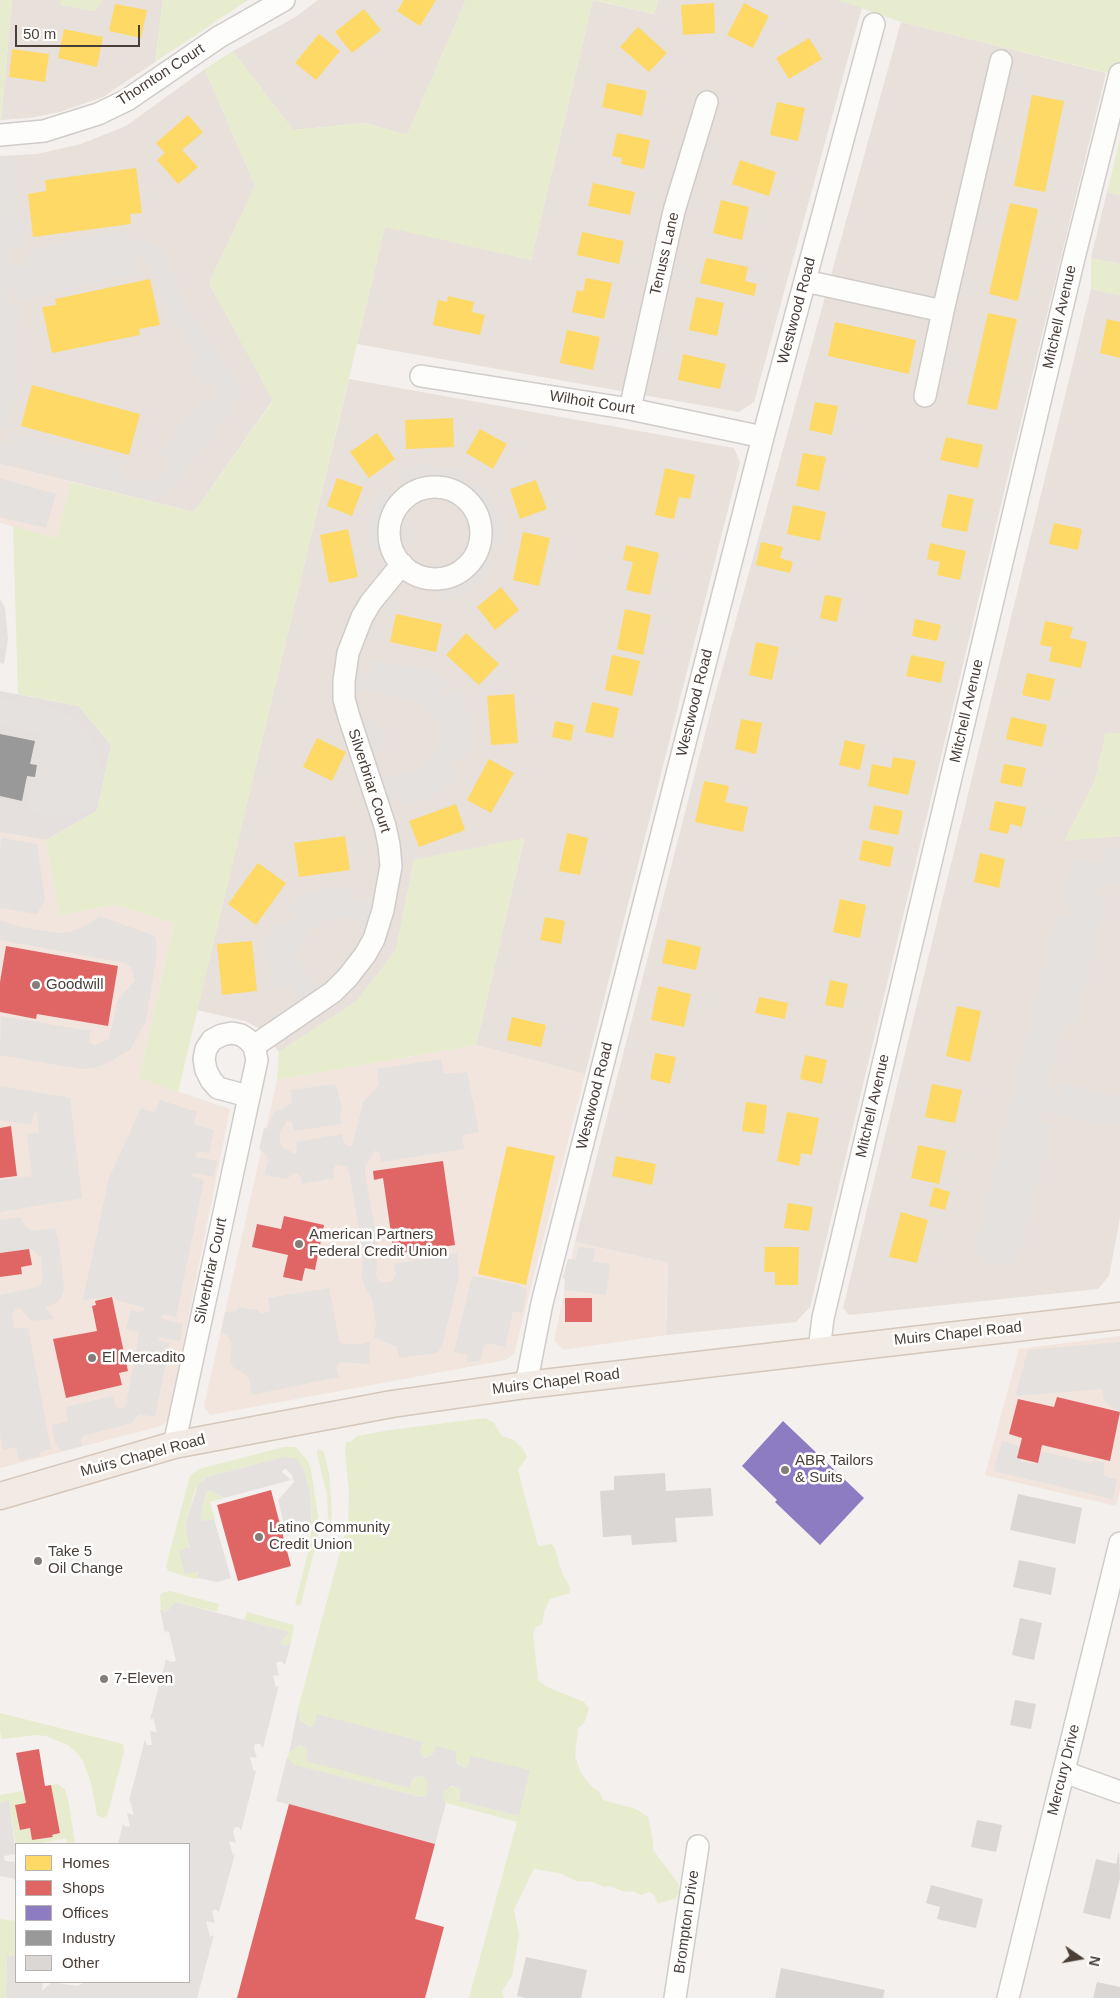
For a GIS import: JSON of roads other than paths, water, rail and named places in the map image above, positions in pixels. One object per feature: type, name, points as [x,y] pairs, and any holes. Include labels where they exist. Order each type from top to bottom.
[{"type":"main road","name":"Muirs Chapel Road","points":[[0,1496],[174,1445],[392,1404],[526,1385],[1120,1316]]},
{"type":"street","name":"Thornton Court","points":[[0,135],[44,131],[98,114],[127,100],[219,37],[284,0]]},
{"type":"street","name":"Westwood Road","points":[[526,1385],[542,1302],[763,437],[874,24]]},
{"type":"street","points":[[925,396],[1001,61]]},
{"type":"street","name":"Mitchell Avenue","points":[[819,1350],[825,1308],[1073,262],[1120,74]]},
{"type":"street","name":"Tenuss Lane","points":[[630,409],[674,211],[707,102]]},
{"type":"street","points":[[805,281],[943,312]]},
{"type":"street","name":"Wilhoit Court","points":[[420,376],[630,409],[763,437]]},
{"type":"street","points":[[443,487],[462,495],[470,502],[479,520],[481,540],[473,559],[467,566],[449,577],[429,578],[419,576],[402,564],[392,547],[390,526],[393,516],[404,499],[422,488],[443,487]]},
{"type":"street","name":"Silverbriar Court","points":[[174,1445],[257,1060],[254,1046],[333,992],[347,978],[365,955],[374,939],[383,910],[391,866],[386,826],[349,717],[344,699],[344,681],[348,653],[362,617],[371,602],[402,564]]},
{"type":"street","points":[[248,1096],[218,1088],[206,1070],[204,1059],[206,1048],[212,1040],[222,1035],[232,1033],[240,1035],[248,1039],[254,1046]]},
{"type":"street","name":"Mercury Drive","points":[[1008,1998],[1120,1542]]},
{"type":"street","points":[[1064,1772],[1120,1792]]},
{"type":"street","name":"Brompton Drive","points":[[675,1998],[698,1846]]},
{"type":"place","name":"Goodwill","points":[[36,985]]},
{"type":"place","name":"American Partners Federal Credit Union","points":[[299,1244]]},
{"type":"place","name":"El Mercadito","points":[[92,1358]]},
{"type":"place","name":"ABR Tailors & Suits","points":[[785,1470]]},
{"type":"place","name":"Latino Community Credit Union","points":[[259,1537]]},
{"type":"place","name":"Take 5 Oil Change","points":[[38,1561]]},
{"type":"place","name":"7-Eleven","points":[[104,1679]]}]
